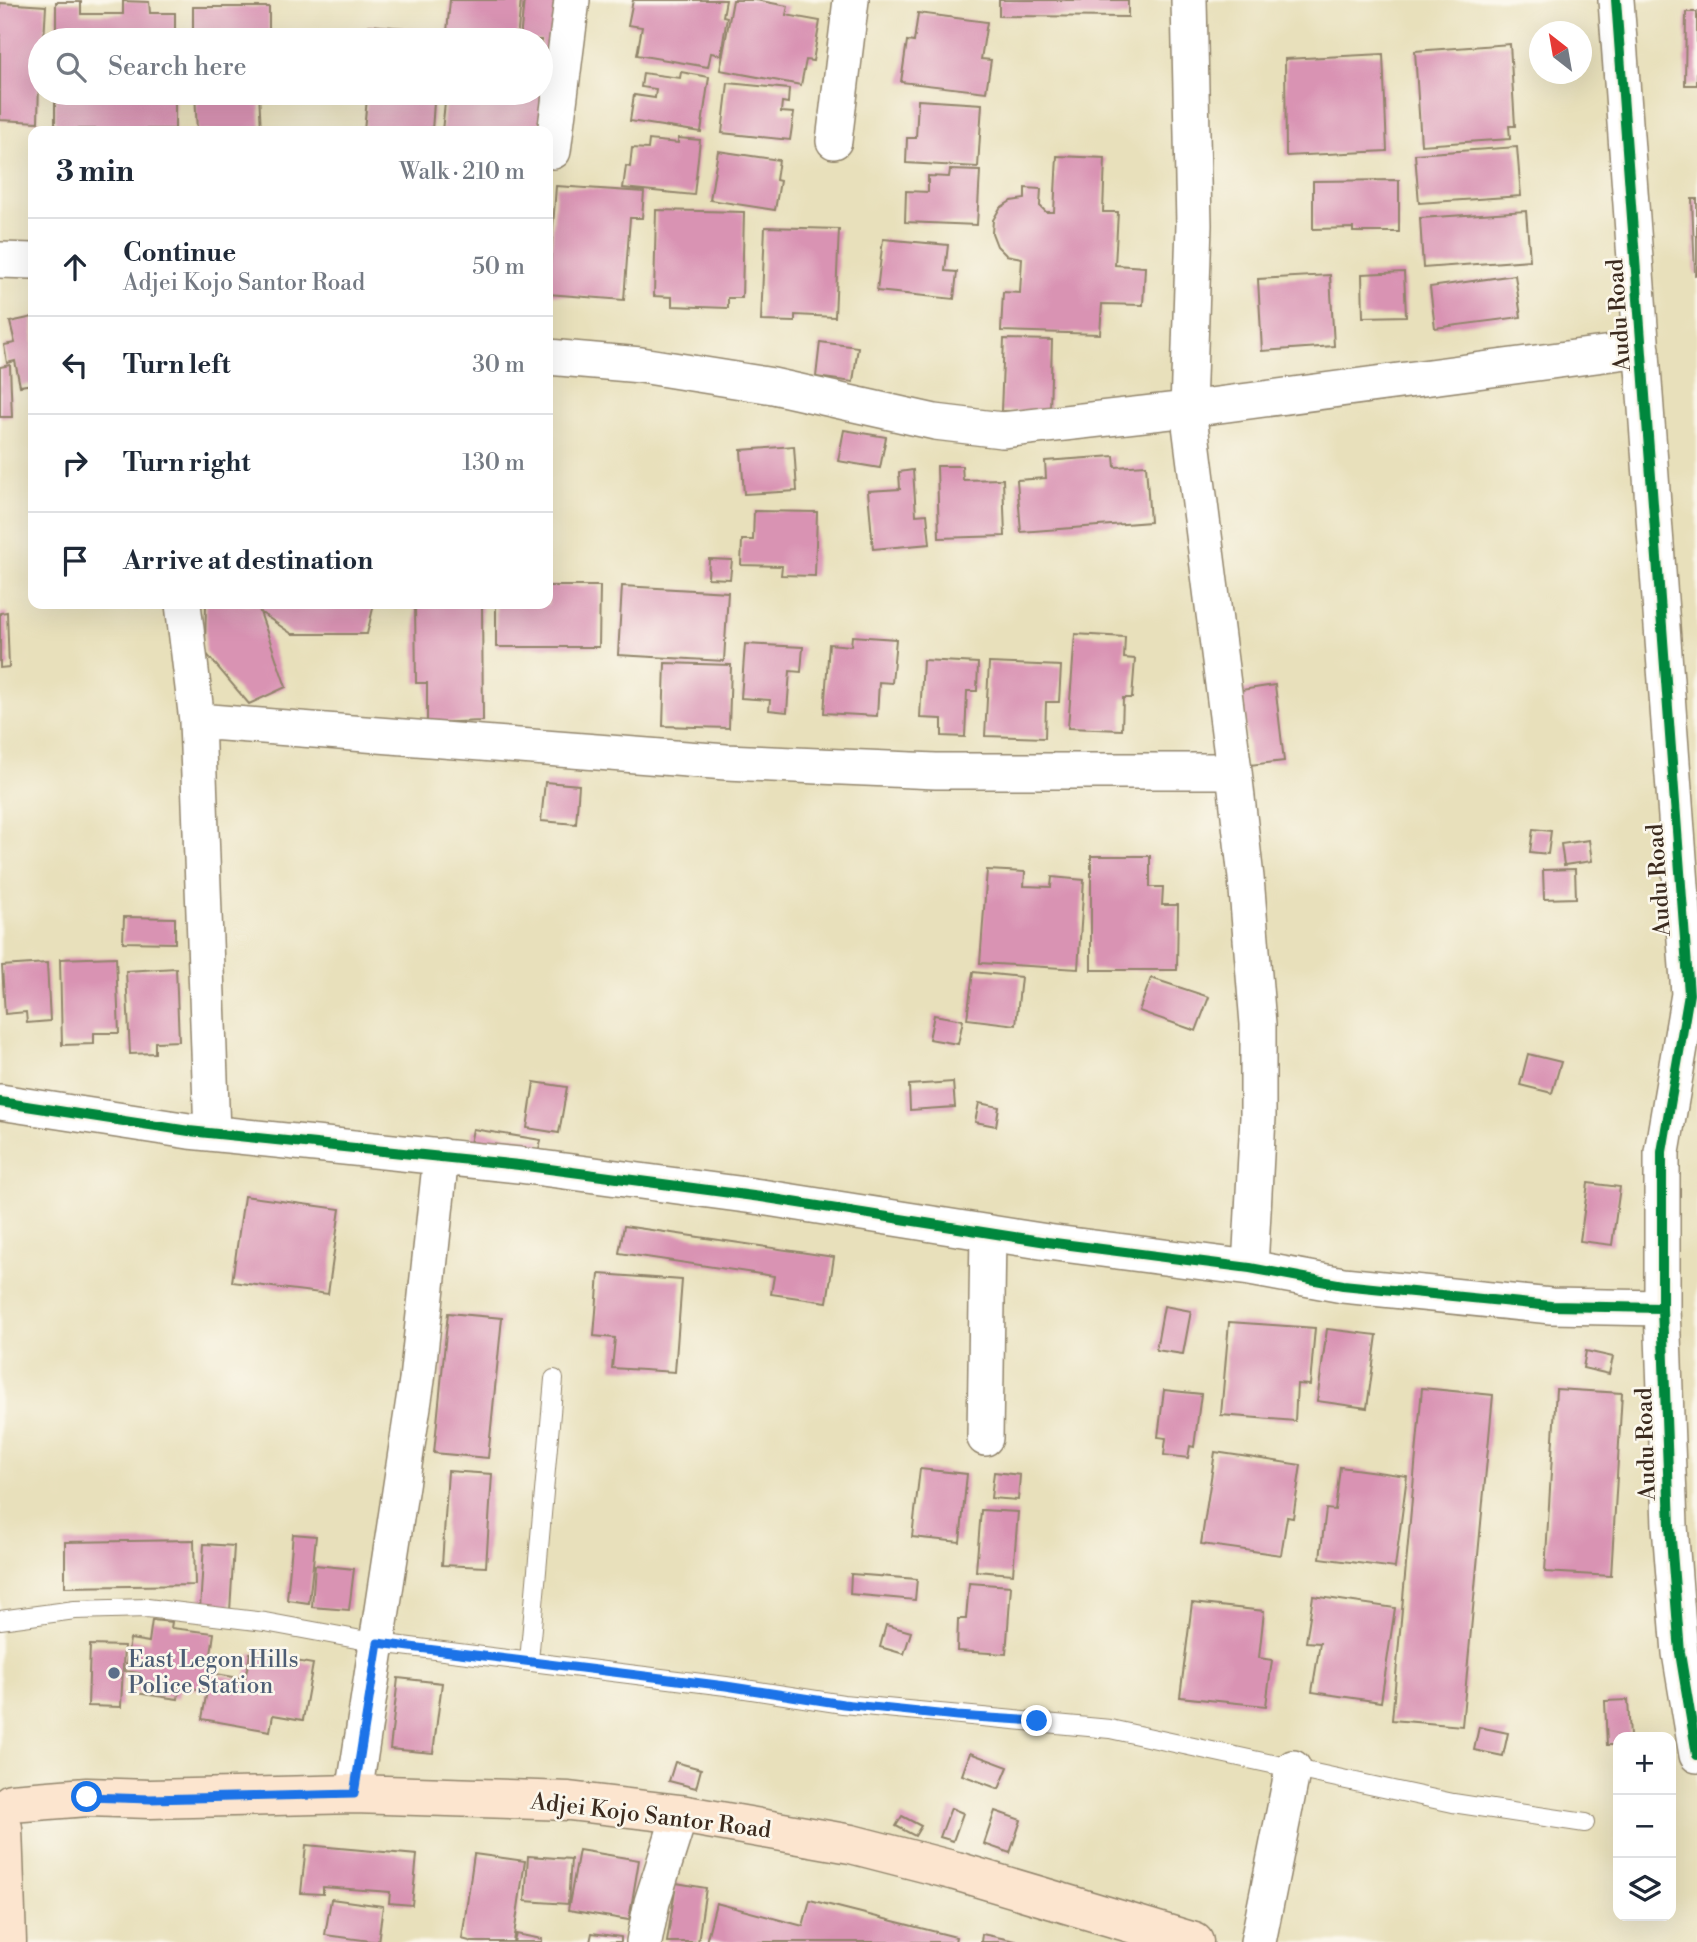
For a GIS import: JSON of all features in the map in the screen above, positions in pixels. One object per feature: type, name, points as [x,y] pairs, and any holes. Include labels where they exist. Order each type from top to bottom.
[{"type":"street","points":[[553,151],[572,0]]},
{"type":"street","points":[[834,141],[851,0]]},
{"type":"street","points":[[1189,0],[1194,225],[1188,409],[1234,771],[1258,1024],[1258,1117],[1250,1268]]},
{"type":"street","name":"Audu Road","points":[[1616,0],[1693,994],[1662,1152],[1662,1308],[1670,1526],[1680,1653],[1697,1755]]},
{"type":"street","points":[[0,260],[28,261]]},
{"type":"street","points":[[553,358],[667,369],[774,386],[936,422],[1002,430],[1188,409],[1642,349]]},
{"type":"street","points":[[185,609],[197,721],[212,1133]]},
{"type":"street","points":[[197,721],[726,762],[936,771],[1234,771]]},
{"type":"street","points":[[0,1102],[212,1133],[441,1156],[761,1197],[988,1233],[1250,1268],[1343,1285],[1551,1306],[1662,1308]]},
{"type":"street","points":[[354,1794],[417,1380],[441,1156]]},
{"type":"street","points":[[985,1438],[988,1233]]},
{"type":"street","points":[[1258,1942],[1293,1769]]},
{"type":"street","name":"Adjei Kojo Santor Road","points":[[3,1808],[87,1797],[150,1799],[354,1794],[569,1801],[680,1814],[851,1844],[956,1871],[1194,1942]]},
{"type":"street","points":[[3,1808],[7,1942]]},
{"type":"street","points":[[644,1942],[652,1902],[680,1814]]},
{"type":"lane","points":[[529,1661],[554,1379]]},
{"type":"lane","points":[[0,1620],[75,1610],[147,1608],[265,1622],[378,1643],[843,1704],[1110,1729],[1453,1803],[1585,1823]]},
{"type":"building","points":[[450,0],[521,0],[518,28],[447,28]]},
{"type":"building","points":[[524,0],[559,0],[554,52],[553,28],[521,28]]},
{"type":"building","points":[[633,0],[726,0],[723,16],[727,17],[721,55],[711,53],[708,67],[637,55],[642,27],[628,25]]},
{"type":"building","points":[[733,0],[755,0],[788,6],[786,15],[820,21],[813,61],[806,60],[801,85],[720,70]]},
{"type":"building","points":[[999,0],[1128,0],[1128,17],[999,16]]},
{"type":"building","points":[[123,1],[149,2],[150,13],[175,13],[175,28],[56,28],[56,2],[81,2],[81,14],[123,14]]},
{"type":"building","points":[[0,3],[46,6],[45,28],[28,28],[28,105],[38,105],[38,122],[0,120]]},
{"type":"building","points":[[193,7],[269,7],[269,28],[193,28]]},
{"type":"building","points":[[1686,12],[1697,12],[1697,85],[1685,85]]},
{"type":"building","points":[[918,13],[987,22],[981,59],[991,60],[986,92],[901,82],[907,41],[914,42]]},
{"type":"building","points":[[369,25],[405,28],[369,28]]},
{"type":"building","points":[[1510,44],[1515,126],[1509,126],[1510,139],[1421,145],[1415,51]]},
{"type":"building","points":[[1383,54],[1387,151],[1286,156],[1285,59]]},
{"type":"building","points":[[681,72],[709,77],[701,132],[630,121],[634,95],[655,98],[656,89],[641,87],[643,73],[680,78]]},
{"type":"building","points":[[728,83],[789,89],[788,103],[782,102],[781,112],[794,113],[790,140],[722,133]]},
{"type":"building","points":[[918,100],[982,104],[978,167],[906,163],[907,138],[916,138]]},
{"type":"building","points":[[55,105],[175,105],[175,126],[55,126]]},
{"type":"building","points":[[196,105],[260,105],[261,126],[197,126]]},
{"type":"building","points":[[366,105],[434,105],[432,126],[364,126]]},
{"type":"building","points":[[445,105],[543,105],[541,126],[443,126]]},
{"type":"building","points":[[678,138],[700,140],[694,195],[623,188],[626,166],[630,167],[632,148],[648,149],[649,140],[678,143]]},
{"type":"building","points":[[1517,147],[1521,196],[1419,203],[1415,154]]},
{"type":"building","points":[[718,151],[779,160],[776,180],[780,181],[775,210],[710,200]]},
{"type":"building","points":[[1057,156],[1105,158],[1103,212],[1118,212],[1115,265],[1145,267],[1143,305],[1102,304],[1100,334],[1001,331],[1003,292],[1020,293],[1022,258],[1006,255],[997,246],[992,233],[993,220],[1000,208],[1011,201],[1025,199],[1025,188],[1041,189],[1040,206],[1046,212],[1054,212]]},
{"type":"building","points":[[950,170],[980,171],[977,225],[905,222],[906,191],[928,192],[928,176],[949,177]]},
{"type":"building","points":[[1399,180],[1399,232],[1353,232],[1353,228],[1313,229],[1313,181]]},
{"type":"building","points":[[556,186],[644,192],[642,218],[630,218],[624,300],[553,294]]},
{"type":"building","points":[[1692,199],[1697,199],[1697,275],[1695,275]]},
{"type":"building","points":[[656,210],[744,212],[742,298],[728,298],[728,308],[672,306],[672,297],[654,296]]},
{"type":"building","points":[[1526,211],[1530,260],[1423,268],[1420,218]]},
{"type":"building","points":[[765,227],[839,229],[835,317],[795,315],[795,322],[761,321]]},
{"type":"building","points":[[883,239],[948,245],[945,271],[957,272],[954,299],[877,291]]},
{"type":"building","points":[[1404,272],[1406,316],[1363,317],[1362,274]]},
{"type":"building","points":[[1330,275],[1334,346],[1262,351],[1258,279]]},
{"type":"building","points":[[1515,275],[1521,317],[1435,328],[1430,287]]},
{"type":"building","points":[[28,318],[28,385],[20,386],[15,361],[7,363],[4,345],[15,343],[10,322]]},
{"type":"building","points":[[1004,339],[1052,340],[1050,412],[1001,411]]},
{"type":"building","points":[[820,342],[858,347],[853,382],[816,377]]},
{"type":"building","points":[[10,365],[12,417],[0,417],[0,367]]},
{"type":"building","points":[[844,430],[886,437],[880,468],[838,461]]},
{"type":"building","points":[[794,446],[797,491],[744,494],[741,450]]},
{"type":"building","points":[[1114,456],[1115,467],[1146,465],[1150,522],[1021,532],[1017,480],[1046,478],[1045,461]]},
{"type":"building","points":[[937,466],[962,466],[963,480],[1003,479],[1005,536],[939,538]]},
{"type":"building","points":[[913,470],[916,515],[927,514],[930,544],[873,549],[868,491],[900,489],[899,472]]},
{"type":"building","points":[[754,511],[817,512],[815,576],[781,575],[782,566],[741,565],[742,540],[753,540]]},
{"type":"building","points":[[709,559],[732,560],[730,579],[708,578]]},
{"type":"building","points":[[553,586],[600,586],[599,647],[496,647],[496,609],[553,609]]},
{"type":"building","points":[[622,586],[728,592],[724,661],[618,655]]},
{"type":"building","points":[[206,609],[373,609],[367,634],[292,634],[260,612],[286,687],[249,704],[205,652]]},
{"type":"building","points":[[415,609],[482,609],[483,721],[427,723],[427,683],[416,683]]},
{"type":"building","points":[[7,612],[9,667],[0,668],[0,613]]},
{"type":"building","points":[[1075,634],[1125,637],[1124,658],[1135,659],[1132,698],[1123,698],[1122,730],[1068,728]]},
{"type":"building","points":[[852,636],[896,639],[892,683],[879,682],[877,716],[824,713],[829,644],[851,646]]},
{"type":"building","points":[[745,644],[803,647],[801,672],[790,671],[787,712],[769,710],[770,700],[741,698]]},
{"type":"building","points":[[923,660],[978,663],[977,691],[967,691],[965,737],[942,736],[942,719],[920,718]]},
{"type":"building","points":[[665,663],[731,665],[729,728],[663,726]]},
{"type":"building","points":[[989,663],[1061,666],[1059,702],[1046,702],[1045,738],[985,736]]},
{"type":"building","points":[[1275,685],[1284,761],[1250,765],[1241,690]]},
{"type":"building","points":[[545,782],[579,785],[576,824],[541,821]]},
{"type":"building","points":[[1533,829],[1551,831],[1548,854],[1530,852]]},
{"type":"building","points":[[1589,840],[1592,861],[1564,865],[1561,844]]},
{"type":"building","points":[[1091,856],[1150,856],[1150,887],[1163,887],[1162,905],[1178,905],[1177,970],[1091,970]]},
{"type":"building","points":[[1575,869],[1576,898],[1544,899],[1543,870]]},
{"type":"building","points":[[987,870],[1025,872],[1024,886],[1051,887],[1052,877],[1084,880],[1078,969],[980,963]]},
{"type":"building","points":[[124,917],[175,918],[175,943],[123,942]]},
{"type":"building","points":[[116,957],[119,1033],[94,1033],[94,1044],[62,1045],[60,959]]},
{"type":"building","points":[[47,963],[50,1021],[27,1023],[26,1012],[5,1014],[2,966]]},
{"type":"building","points":[[176,968],[179,1041],[155,1042],[155,1053],[130,1054],[126,971]]},
{"type":"building","points":[[973,972],[1021,977],[1016,1025],[967,1019]]},
{"type":"building","points":[[1151,978],[1209,997],[1196,1031],[1139,1011]]},
{"type":"building","points":[[934,1015],[963,1020],[958,1044],[929,1039]]},
{"type":"building","points":[[1528,1054],[1561,1062],[1552,1093],[1520,1085]]},
{"type":"building","points":[[534,1082],[567,1087],[559,1133],[527,1128]]},
{"type":"building","points":[[953,1082],[955,1107],[910,1110],[909,1085]]},
{"type":"building","points":[[979,1103],[999,1107],[996,1126],[975,1122]]},
{"type":"building","points":[[473,1129],[541,1140],[538,1156],[470,1144]]},
{"type":"building","points":[[1588,1183],[1620,1187],[1612,1245],[1580,1241]]},
{"type":"building","points":[[244,1196],[340,1209],[328,1294],[232,1282]]},
{"type":"building","points":[[624,1226],[834,1257],[827,1302],[771,1294],[774,1276],[619,1253]]},
{"type":"building","points":[[599,1274],[682,1280],[675,1372],[612,1368],[615,1338],[594,1336]]},
{"type":"building","points":[[1164,1306],[1191,1311],[1183,1354],[1156,1350]]},
{"type":"building","points":[[448,1313],[502,1318],[488,1458],[434,1453]]},
{"type":"building","points":[[1229,1322],[1315,1328],[1310,1385],[1297,1384],[1295,1421],[1221,1415]]},
{"type":"building","points":[[1327,1329],[1377,1335],[1367,1408],[1317,1401]]},
{"type":"building","points":[[1586,1351],[1613,1357],[1609,1374],[1583,1368]]},
{"type":"building","points":[[1422,1388],[1493,1395],[1462,1726],[1392,1720]]},
{"type":"building","points":[[1556,1389],[1622,1393],[1611,1576],[1545,1572]]},
{"type":"building","points":[[1164,1390],[1201,1394],[1194,1447],[1190,1446],[1188,1458],[1164,1455],[1166,1438],[1158,1437]]},
{"type":"building","points":[[1215,1452],[1301,1465],[1293,1518],[1287,1517],[1281,1555],[1201,1544]]},
{"type":"building","points":[[1340,1467],[1407,1476],[1395,1568],[1320,1558],[1326,1509],[1335,1510]]},
{"type":"building","points":[[920,1469],[967,1474],[960,1542],[912,1537]]},
{"type":"building","points":[[448,1471],[492,1474],[486,1567],[442,1565]]},
{"type":"building","points":[[994,1472],[1020,1475],[1018,1500],[991,1498]]},
{"type":"building","points":[[981,1510],[1018,1512],[1013,1574],[976,1571]]},
{"type":"building","points":[[293,1534],[316,1536],[309,1603],[287,1600]]},
{"type":"building","points":[[194,1540],[195,1585],[65,1587],[65,1542]]},
{"type":"building","points":[[204,1544],[234,1546],[230,1611],[200,1609]]},
{"type":"building","points":[[315,1565],[354,1569],[349,1610],[312,1607]]},
{"type":"building","points":[[851,1574],[917,1579],[915,1600],[850,1594]]},
{"type":"building","points":[[969,1583],[1011,1586],[1006,1654],[957,1651],[958,1619],[966,1619]]},
{"type":"building","points":[[1313,1596],[1395,1608],[1381,1702],[1312,1692],[1320,1643],[1306,1642]]},
{"type":"building","points":[[1192,1603],[1264,1611],[1259,1658],[1272,1660],[1266,1706],[1180,1697]]},
{"type":"building","points":[[152,1620],[172,1622],[171,1628],[214,1633],[206,1690],[180,1687],[178,1699],[135,1693],[139,1673],[125,1671],[130,1639],[149,1642]]},
{"type":"building","points":[[886,1625],[911,1632],[904,1654],[880,1647]]},
{"type":"building","points":[[90,1645],[124,1646],[121,1707],[88,1706]]},
{"type":"building","points":[[250,1653],[313,1664],[303,1720],[273,1715],[270,1731],[202,1719],[210,1673],[245,1679]]},
{"type":"building","points":[[398,1678],[442,1683],[433,1753],[390,1749]]},
{"type":"building","points":[[1628,1700],[1630,1732],[1613,1732],[1613,1745],[1607,1745],[1605,1701]]},
{"type":"building","points":[[1479,1727],[1508,1733],[1503,1756],[1474,1750]]},
{"type":"building","points":[[970,1753],[1008,1767],[999,1789],[962,1775]]},
{"type":"building","points":[[675,1762],[701,1769],[696,1788],[669,1781]]},
{"type":"building","points":[[951,1808],[963,1813],[953,1841],[940,1837]]},
{"type":"building","points":[[995,1811],[1021,1820],[1010,1853],[984,1844]]},
{"type":"building","points":[[902,1816],[921,1826],[915,1836],[896,1826]]},
{"type":"building","points":[[306,1845],[417,1855],[412,1905],[389,1903],[390,1892],[323,1887],[323,1894],[301,1893]]},
{"type":"building","points":[[579,1850],[639,1860],[629,1920],[568,1910]]},
{"type":"building","points":[[474,1854],[525,1861],[513,1942],[473,1942],[462,1939]]},
{"type":"building","points":[[528,1856],[571,1859],[568,1904],[525,1901]]},
{"type":"building","points":[[676,1883],[706,1888],[698,1942],[667,1942]]},
{"type":"building","points":[[331,1899],[383,1906],[378,1942],[325,1935]]},
{"type":"building","points":[[810,1900],[956,1937],[955,1942],[706,1942],[716,1903],[803,1926]]},
{"type":"building","points":[[592,1933],[621,1937],[621,1942],[590,1942]]},
{"type":"building","points":[[516,1934],[542,1939],[542,1942],[514,1942]]},
{"type":"building","points":[[982,1934],[1016,1941],[1016,1942],[981,1942]]},
{"type":"cycle path","points":[[1616,0],[1689,994],[1662,1152],[1662,1308],[1670,1526],[1680,1653],[1697,1755]]},
{"type":"cycle path","points":[[0,1102],[189,1131],[519,1165],[761,1197],[1047,1242],[1250,1268],[1343,1285],[1551,1306],[1662,1308]]},
{"type":"place","name":"East Legon Hills Police Station","points":[[114,1673]]},
{"type":"route","points":[[87,1797],[150,1799],[354,1794],[378,1643],[726,1686],[843,1704],[1037,1721]]}]
